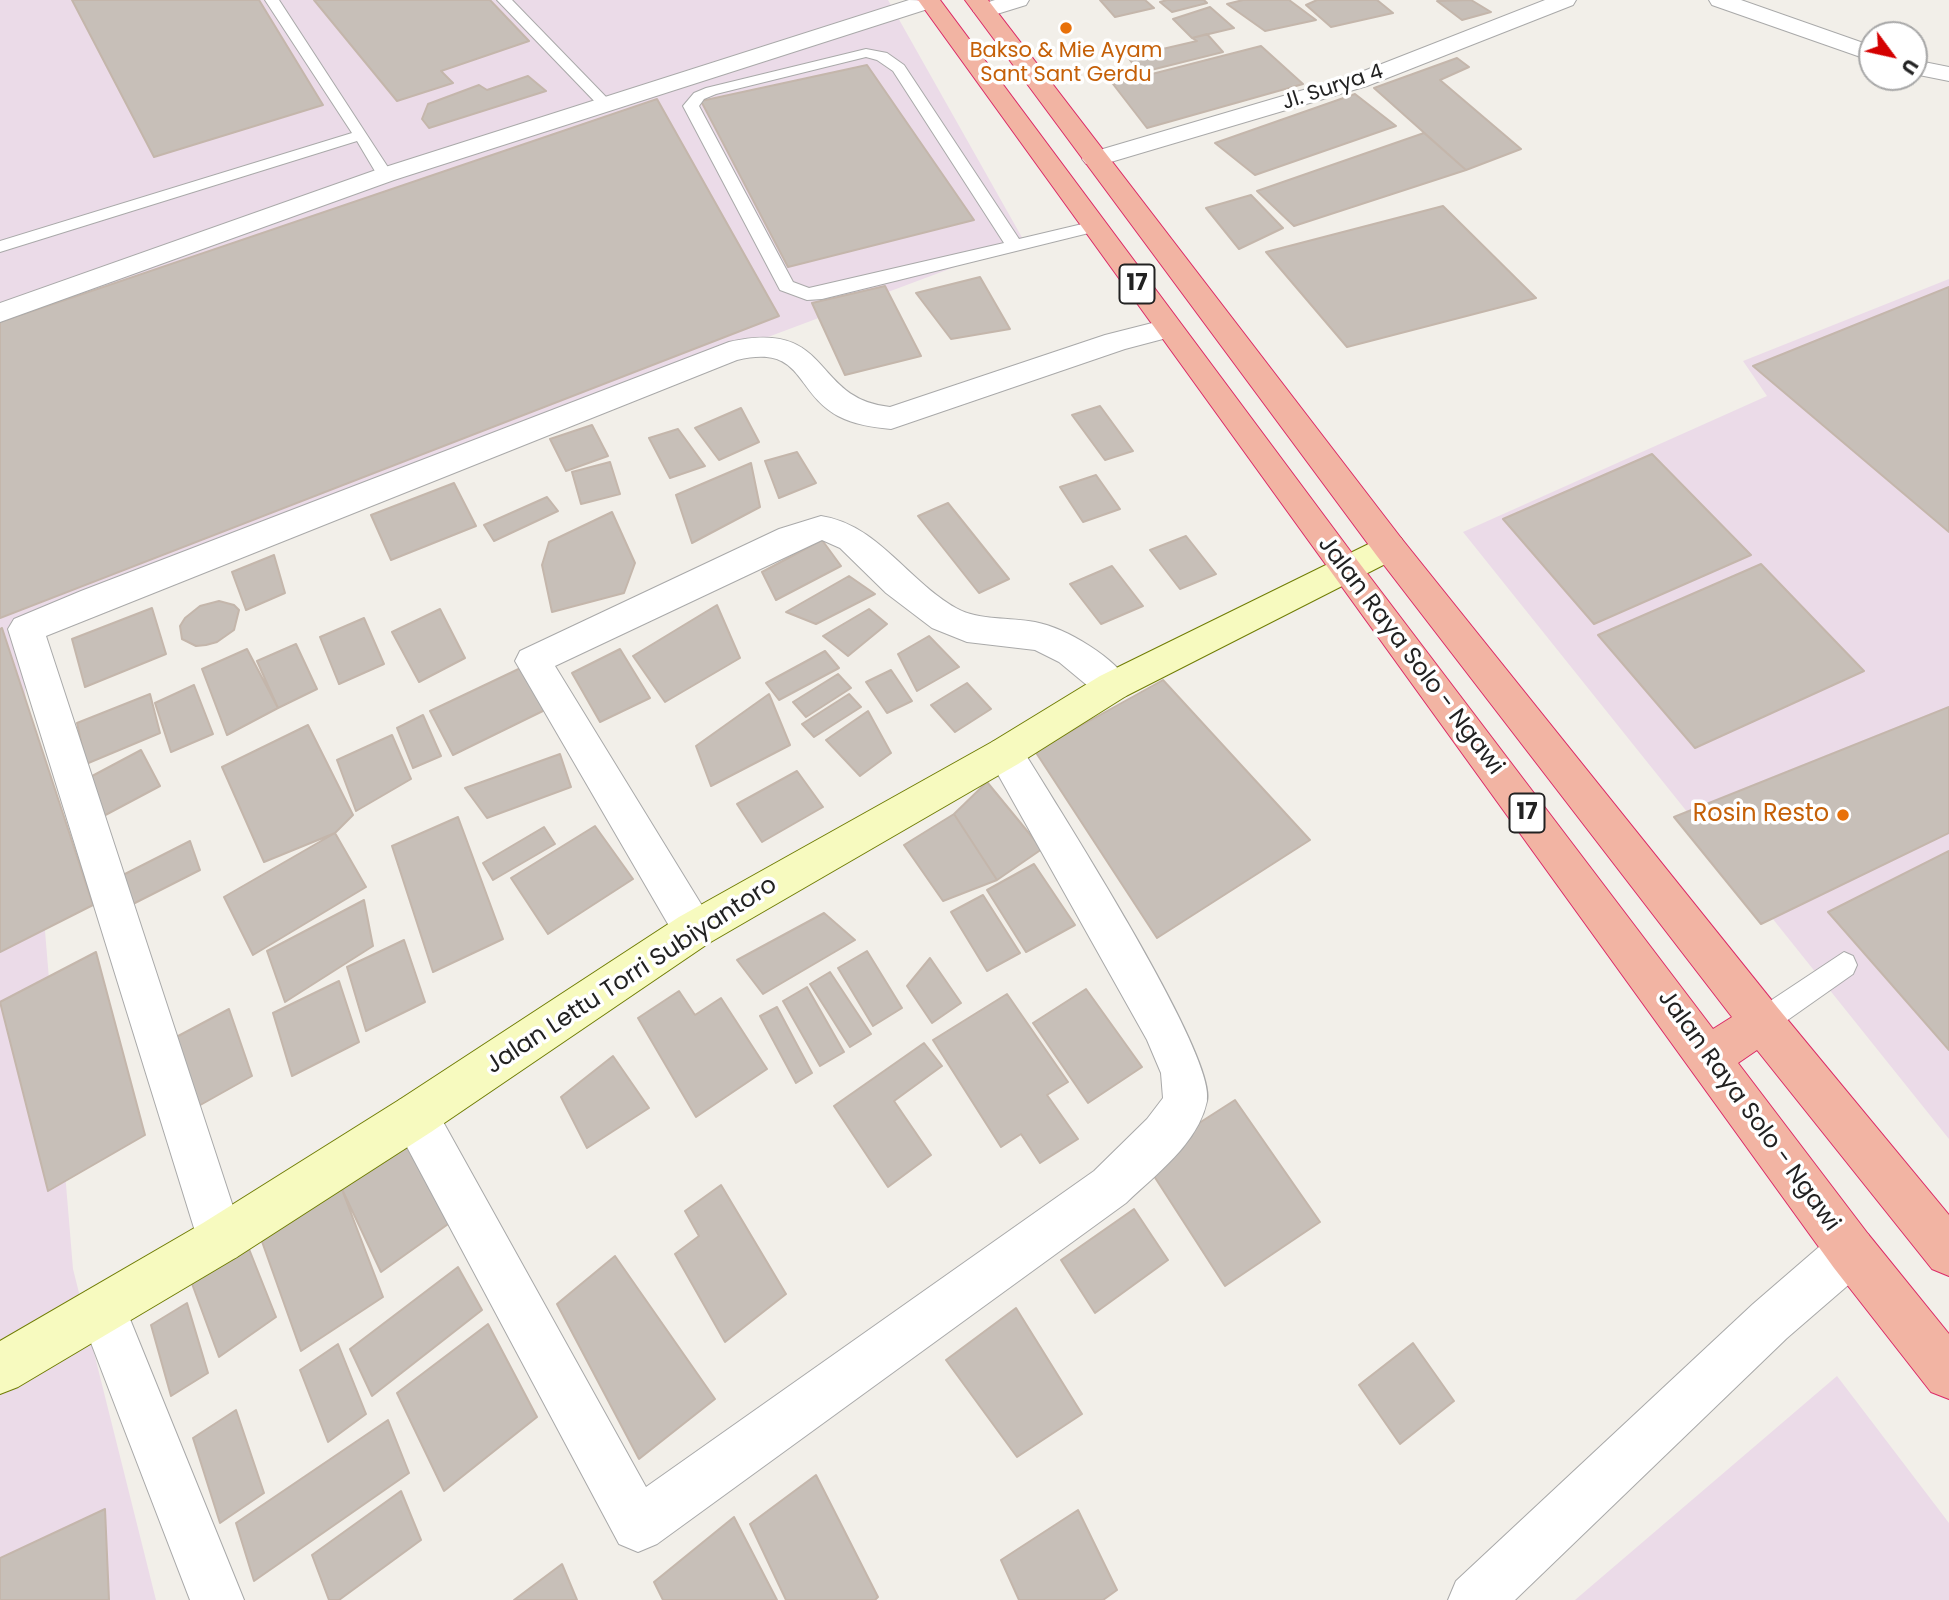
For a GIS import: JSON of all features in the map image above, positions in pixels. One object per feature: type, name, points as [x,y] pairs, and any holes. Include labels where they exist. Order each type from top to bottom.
[{"type":"highway","name":"Jalan Raya Solo - Ngawi","points":[[929,0],[1345,569],[1851,1251],[1949,1374]]},
{"type":"highway","name":"Jalan Raya Solo - Ngawi","points":[[980,5],[1390,547],[1762,1021],[1949,1252]]},
{"type":"highway","points":[[1709,1057],[1762,1021]]},
{"type":"main road","name":"Jalan Lettu Torri Subiyantoro","points":[[0,1369],[220,1240],[415,1116],[694,930],[1004,753],[1113,686],[1390,547]]},
{"type":"street","points":[[0,313],[385,175],[929,0]]},
{"type":"street","points":[[980,5],[1018,0]]},
{"type":"street","name":"Jl. Surya 4","points":[[1095,159],[1359,81],[1564,0]]},
{"type":"street","points":[[1720,0],[1858,49]]},
{"type":"street","points":[[1928,70],[1949,74]]},
{"type":"street","points":[[220,1240],[26,629],[93,600],[729,352],[774,346],[794,354],[838,403],[856,415],[891,418],[1115,342],[1168,328]]},
{"type":"street","points":[[694,930],[533,661],[791,538],[821,527],[852,538],[898,584],[944,618],[967,628],[1037,636],[1054,642],[1072,652],[1113,686]]},
{"type":"street","points":[[415,1116],[638,1525],[1110,1186],[1166,1132],[1185,1101],[1182,1067],[1162,1025],[1004,753]]},
{"type":"street","points":[[1475,1600],[1770,1321],[1851,1251]]},
{"type":"street","points":[[102,1309],[216,1600]]},
{"type":"lane","points":[[272,0],[385,175]]},
{"type":"lane","points":[[504,0],[604,103]]},
{"type":"lane","points":[[1015,247],[899,68],[882,56],[866,53],[710,91],[699,96],[691,106],[786,286],[795,291],[822,293],[1015,247],[1095,226]]},
{"type":"lane","points":[[0,247],[361,135]]},
{"type":"lane","points":[[1762,1021],[1844,965]]},
{"type":"shaded area","points":[[0,0],[888,0],[1024,241],[728,352],[20,629],[73,1269],[156,1600],[0,1600]]},
{"type":"shaded area","points":[[1949,279],[1949,1139],[1463,532],[1767,396],[1743,361]]},
{"type":"shaded area","points":[[1837,1376],[1949,1523],[1949,1600],[1575,1600]]},
{"type":"building","points":[[72,0],[259,0],[323,105],[154,157]]},
{"type":"building","points":[[314,0],[490,0],[529,41],[441,71],[453,83],[397,101]]},
{"type":"building","points":[[1100,0],[1145,0],[1154,8],[1115,17]]},
{"type":"building","points":[[1204,0],[1207,3],[1172,12],[1160,2]]},
{"type":"building","points":[[1243,0],[1289,0],[1316,20],[1265,31],[1227,4]]},
{"type":"building","points":[[1317,0],[1377,0],[1393,13],[1331,27],[1306,5]]},
{"type":"building","points":[[1471,0],[1491,12],[1462,20],[1437,1]]},
{"type":"building","points":[[1210,7],[1234,28],[1192,38],[1173,19]]},
{"type":"building","points":[[1207,34],[1223,52],[1139,73],[1128,57],[1197,41],[1192,38]]},
{"type":"building","points":[[1261,46],[1303,84],[1147,128],[1113,84]]},
{"type":"building","points":[[1457,58],[1469,67],[1440,80],[1521,149],[1466,170],[1374,88]]},
{"type":"building","points":[[867,65],[974,220],[788,267],[701,101]]},
{"type":"building","points":[[528,76],[546,91],[429,128],[422,119],[428,104],[479,85],[487,90]]},
{"type":"building","points":[[1355,94],[1396,126],[1255,175],[1215,143]]},
{"type":"building","points":[[657,99],[779,316],[0,618],[0,322]]},
{"type":"building","points":[[1424,133],[1466,170],[1294,226],[1257,191]]},
{"type":"building","points":[[1251,195],[1283,228],[1239,249],[1206,208]]},
{"type":"building","points":[[1443,206],[1536,298],[1347,347],[1266,252]]},
{"type":"building","points":[[980,277],[1010,329],[951,339],[916,293]]},
{"type":"building","points":[[885,286],[921,356],[845,375],[812,303]]},
{"type":"building","points":[[1949,287],[1949,532],[1753,366]]},
{"type":"building","points":[[1100,406],[1133,451],[1105,460],[1072,415]]},
{"type":"building","points":[[741,408],[759,442],[719,460],[695,428]]},
{"type":"building","points":[[592,425],[608,456],[566,471],[550,439]]},
{"type":"building","points":[[678,429],[705,466],[670,478],[649,438]]},
{"type":"building","points":[[797,452],[816,483],[779,498],[765,461]]},
{"type":"building","points":[[1652,454],[1751,555],[1594,624],[1503,519]]},
{"type":"building","points":[[610,462],[620,494],[581,504],[572,472]]},
{"type":"building","points":[[751,463],[760,507],[692,543],[676,495]]},
{"type":"building","points":[[1096,475],[1120,509],[1083,522],[1060,487]]},
{"type":"building","points":[[454,483],[476,526],[391,560],[371,515]]},
{"type":"building","points":[[547,497],[558,511],[494,541],[484,525]]},
{"type":"building","points":[[948,503],[1009,579],[979,593],[918,516]]},
{"type":"building","points":[[612,512],[635,563],[624,593],[552,612],[542,565],[549,542]]},
{"type":"building","points":[[1186,536],[1216,574],[1180,589],[1150,550]]},
{"type":"building","points":[[822,540],[841,566],[776,600],[762,572]]},
{"type":"building","points":[[274,555],[285,593],[246,610],[232,572]]},
{"type":"building","points":[[1761,564],[1864,671],[1695,748],[1598,635]]},
{"type":"building","points":[[1112,566],[1143,606],[1101,624],[1070,584]]},
{"type":"building","points":[[849,576],[875,594],[816,624],[786,612]]},
{"type":"building","points":[[219,601],[234,605],[239,610],[234,630],[217,642],[206,645],[196,646],[182,639],[180,626],[185,618],[200,606]]},
{"type":"building","points":[[717,605],[740,658],[665,702],[633,656]]},
{"type":"building","points":[[152,608],[166,654],[85,687],[72,639]]},
{"type":"building","points":[[440,609],[465,658],[419,682],[392,632]]},
{"type":"building","points":[[869,609],[887,624],[848,656],[823,636]]},
{"type":"building","points":[[364,618],[384,664],[339,684],[320,637]]},
{"type":"building","points":[[2,628],[93,905],[0,952],[0,629]]},
{"type":"building","points":[[929,636],[959,667],[917,691],[898,654]]},
{"type":"building","points":[[296,644],[317,689],[278,708],[257,661]]},
{"type":"building","points":[[247,649],[278,708],[227,735],[202,669]]},
{"type":"building","points":[[620,649],[650,698],[600,722],[572,673]]},
{"type":"building","points":[[825,651],[839,668],[779,700],[766,683]]},
{"type":"building","points":[[527,665],[551,707],[453,755],[430,711]]},
{"type":"building","points":[[891,670],[912,701],[887,713],[866,682]]},
{"type":"building","points":[[838,674],[851,688],[806,717],[793,702]]},
{"type":"building","points":[[1163,680],[1310,840],[1157,938],[1035,751]]},
{"type":"building","points":[[967,683],[991,709],[955,732],[931,705]]},
{"type":"building","points":[[194,685],[213,734],[171,752],[155,703]]},
{"type":"building","points":[[150,694],[160,733],[86,764],[77,723]]},
{"type":"building","points":[[769,694],[790,745],[711,786],[696,746]]},
{"type":"building","points":[[849,694],[861,707],[814,737],[802,724]]},
{"type":"building","points":[[1949,707],[1949,833],[1761,924],[1674,817]]},
{"type":"building","points":[[868,711],[891,753],[860,776],[826,740]]},
{"type":"building","points":[[423,715],[441,756],[413,768],[397,728]]},
{"type":"building","points":[[308,725],[353,815],[335,833],[264,862],[222,767]]},
{"type":"building","points":[[392,735],[411,779],[356,811],[337,760]]},
{"type":"building","points":[[141,750],[160,786],[96,820],[79,783]]},
{"type":"building","points":[[560,754],[571,787],[487,818],[465,788]]},
{"type":"building","points":[[797,771],[823,807],[762,842],[737,804]]},
{"type":"building","points":[[987,782],[1042,849],[997,880],[954,814]]},
{"type":"building","points":[[954,814],[997,880],[943,901],[904,845]]},
{"type":"building","points":[[458,817],[503,939],[433,972],[392,846]]},
{"type":"building","points":[[595,826],[633,879],[548,934],[511,878]]},
{"type":"building","points":[[544,827],[555,844],[493,880],[483,863]]},
{"type":"building","points":[[335,833],[366,887],[253,955],[224,897]]},
{"type":"building","points":[[190,841],[200,870],[131,905],[121,876]]},
{"type":"building","points":[[1949,851],[1949,1050],[1828,912]]},
{"type":"building","points":[[1034,864],[1075,925],[1026,952],[987,890]]},
{"type":"building","points":[[983,895],[1020,953],[987,971],[951,912]]},
{"type":"building","points":[[364,900],[373,946],[285,1002],[267,951]]},
{"type":"building","points":[[824,913],[855,940],[763,994],[737,960]]},
{"type":"building","points":[[404,940],[425,1002],[366,1031],[347,967]]},
{"type":"building","points":[[867,951],[902,1008],[873,1026],[838,968]]},
{"type":"building","points":[[96,952],[145,1135],[48,1191],[0,1002]]},
{"type":"building","points":[[930,958],[961,1003],[932,1023],[907,986]]},
{"type":"building","points":[[830,972],[871,1034],[850,1047],[810,984]]},
{"type":"building","points":[[339,981],[359,1042],[292,1076],[273,1013]]},
{"type":"building","points":[[807,987],[844,1052],[820,1066],[783,1001]]},
{"type":"building","points":[[1086,989],[1142,1067],[1088,1103],[1033,1023]]},
{"type":"building","points":[[679,991],[695,1015],[721,998],[767,1069],[696,1117],[638,1018]]},
{"type":"building","points":[[1007,994],[1068,1082],[1047,1095],[1078,1139],[1040,1163],[1021,1134],[1001,1147],[933,1040]]},
{"type":"building","points":[[777,1007],[812,1073],[796,1083],[760,1016]]},
{"type":"building","points":[[229,1009],[252,1076],[186,1113],[165,1043]]},
{"type":"building","points":[[924,1043],[942,1066],[894,1101],[931,1155],[888,1187],[834,1106]]},
{"type":"building","points":[[613,1056],[649,1108],[587,1148],[561,1097]]},
{"type":"building","points":[[1235,1100],[1320,1222],[1225,1286],[1143,1159]]},
{"type":"building","points":[[410,1140],[451,1222],[381,1272],[341,1187]]},
{"type":"building","points":[[721,1185],[786,1294],[725,1342],[675,1254],[699,1236],[685,1211]]},
{"type":"building","points":[[341,1187],[383,1297],[301,1351],[260,1236]]},
{"type":"building","points":[[1134,1209],[1168,1260],[1095,1313],[1061,1260]]},
{"type":"building","points":[[247,1244],[276,1317],[219,1357],[191,1281]]},
{"type":"building","points":[[615,1256],[715,1399],[639,1459],[557,1304]]},
{"type":"building","points":[[458,1267],[482,1310],[372,1396],[350,1349]]},
{"type":"building","points":[[187,1303],[208,1373],[171,1396],[151,1325]]},
{"type":"building","points":[[1016,1308],[1082,1414],[1017,1457],[946,1360]]},
{"type":"building","points":[[488,1324],[537,1417],[444,1491],[397,1393]]},
{"type":"building","points":[[1413,1343],[1454,1401],[1400,1444],[1359,1385]]},
{"type":"building","points":[[338,1344],[366,1414],[328,1442],[300,1370]]},
{"type":"building","points":[[236,1410],[264,1493],[220,1523],[193,1438]]},
{"type":"building","points":[[388,1420],[409,1473],[254,1581],[236,1523]]},
{"type":"building","points":[[816,1475],[878,1597],[875,1600],[786,1600],[750,1524]]},
{"type":"building","points":[[401,1491],[421,1540],[339,1600],[329,1600],[312,1555]]},
{"type":"building","points":[[105,1509],[109,1600],[0,1600],[0,1558]]},
{"type":"building","points":[[1078,1510],[1117,1590],[1103,1600],[1019,1600],[1001,1560]]},
{"type":"building","points":[[734,1517],[777,1600],[663,1600],[654,1582]]},
{"type":"building","points":[[562,1564],[577,1600],[514,1600]]},
{"type":"place","name":"Bakso & Mie Ayam Sant Sant Gerdu","points":[[1066,28]]},
{"type":"place","name":"Rosin Resto","points":[[1843,815]]}]
